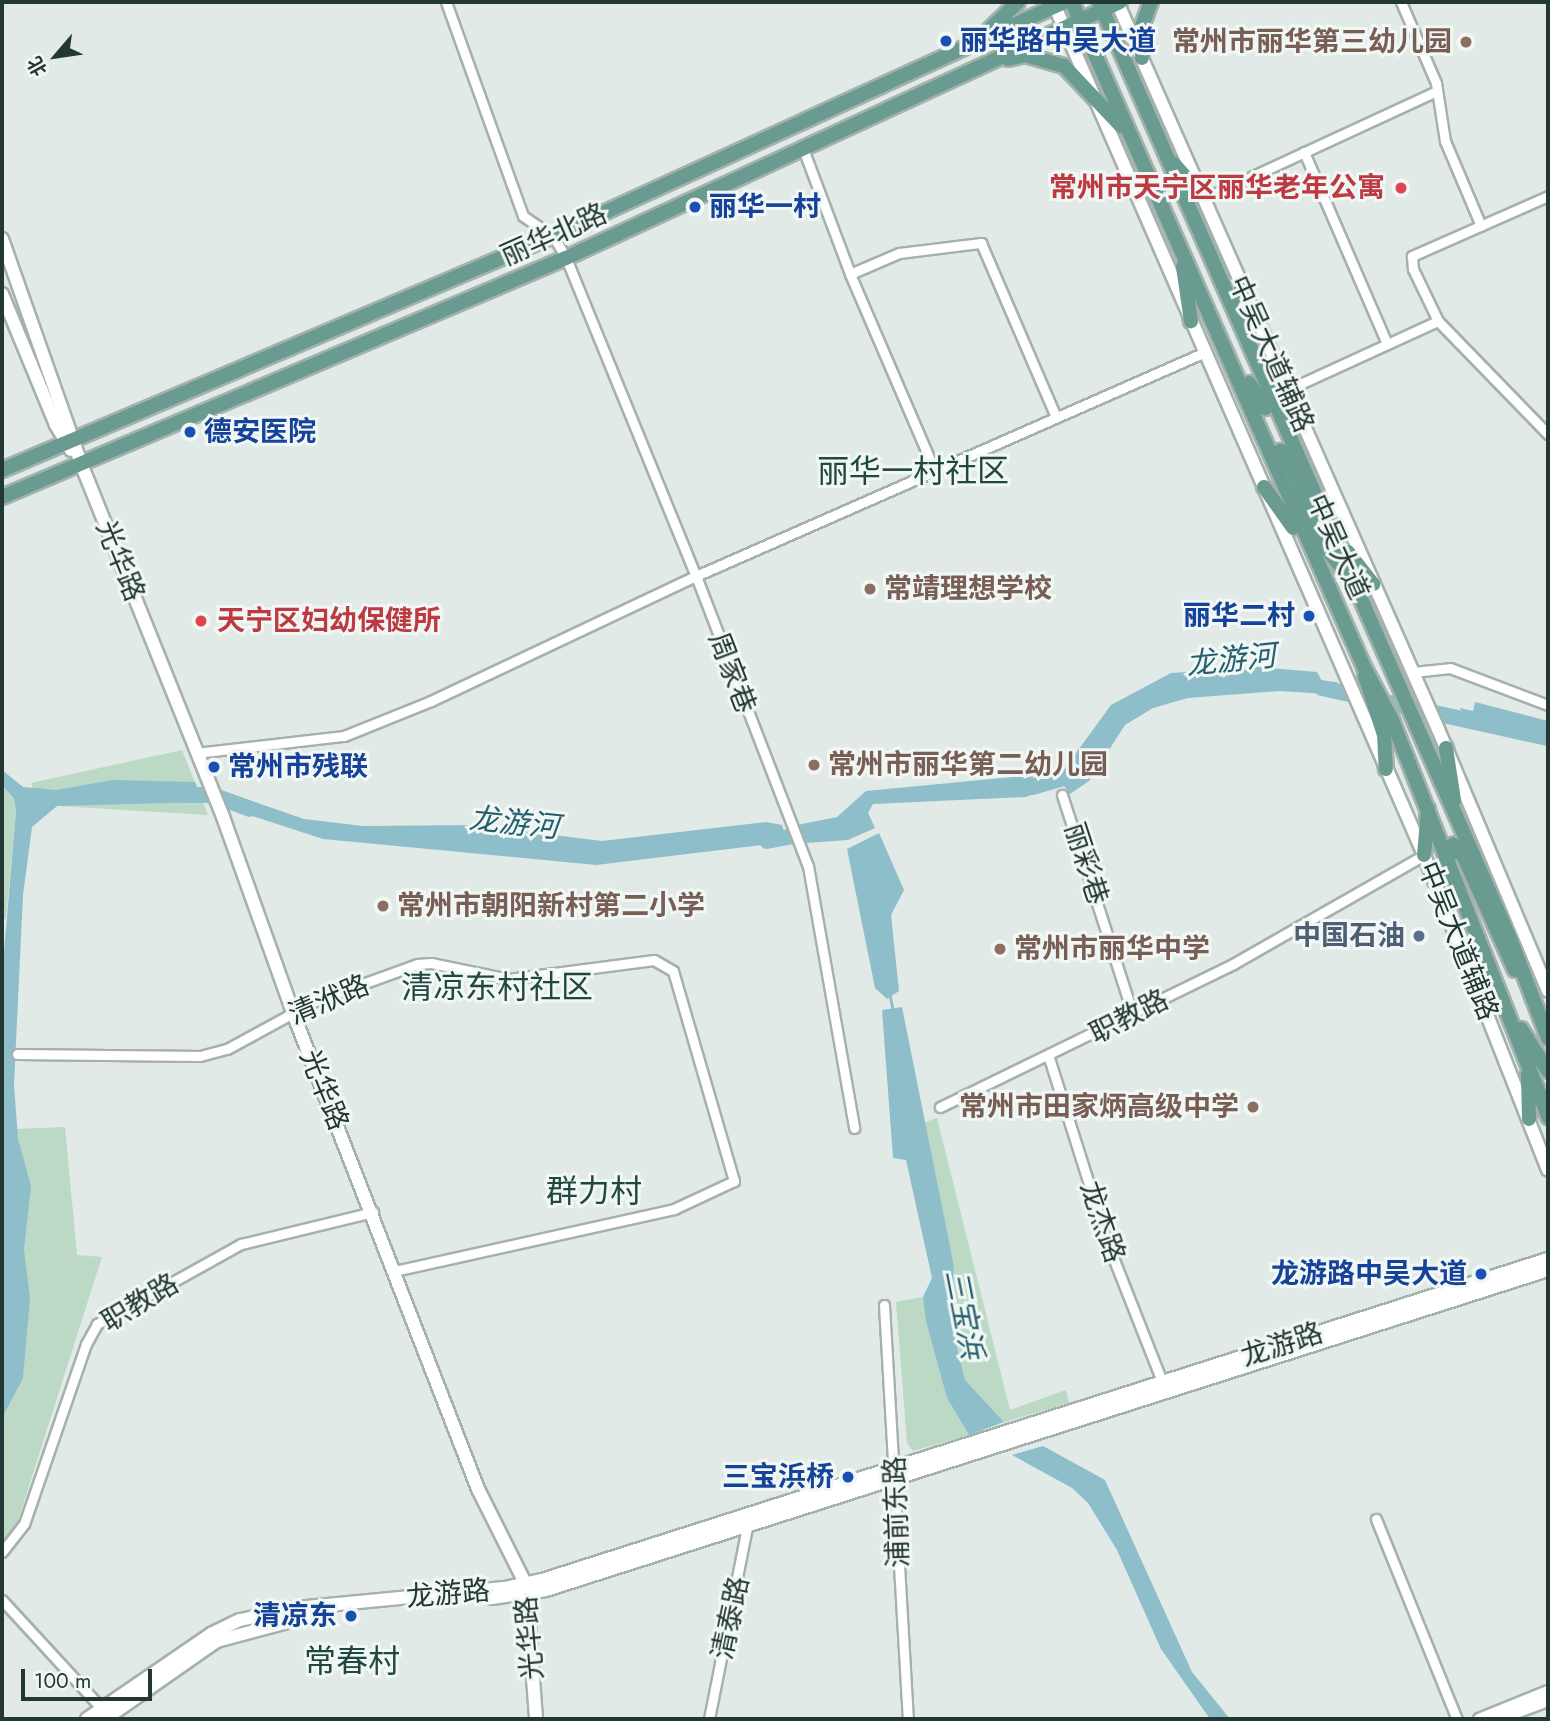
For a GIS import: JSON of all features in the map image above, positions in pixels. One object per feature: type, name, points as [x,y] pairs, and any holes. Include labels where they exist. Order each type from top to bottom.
[{"type":"main road","points":[[973,44],[1017,2]]},
{"type":"main road","name":"中吴大道","points":[[1072,2],[1364,667],[1367,694]]},
{"type":"main road","name":"丽华北路","points":[[2,497],[82,466],[566,258],[802,146],[1080,20],[1100,6],[1118,2]]},
{"type":"main road","name":"中吴大道辅路","points":[[1118,2],[1241,288],[1446,748]]},
{"type":"main road","points":[[1142,58],[1141,29],[1152,2]]},
{"type":"main road","name":"丽华北路","points":[[6,468],[72,443],[553,236],[1058,3]]},
{"type":"main road","points":[[1058,3],[1065,27],[1093,93],[1264,487],[1367,694],[1392,720],[1439,803],[1443,789]]},
{"type":"main road","name":"中吴大道","points":[[1100,6],[1457,819],[1548,1038]]},
{"type":"main road","points":[[986,63],[1025,55],[1047,58],[1064,66],[1093,93],[1133,141]]},
{"type":"main road","points":[[1109,89],[1106,61],[1112,57],[1134,83]]},
{"type":"main road","points":[[1165,155],[1201,196]]},
{"type":"main road","name":"光华路","points":[[2,239],[27,320],[72,443]]},
{"type":"main road","points":[[1180,248],[1191,321]]},
{"type":"main road","points":[[1189,270],[1219,314],[1255,396],[1265,408],[1269,405],[1268,390]]},
{"type":"main road","points":[[1241,288],[1258,368]]},
{"type":"main road","name":"光华路","points":[[2,294],[82,466],[211,785],[293,1013],[396,1271],[478,1489],[526,1589],[536,1719]]},
{"type":"main road","points":[[1277,469],[1275,454],[1280,452],[1290,463],[1327,548],[1356,587]]},
{"type":"main road","points":[[6,468],[19,490]]},
{"type":"main road","points":[[1264,487],[1287,514],[1309,562],[1329,587]]},
{"type":"main road","points":[[1313,491],[1335,522],[1350,557],[1373,584]]},
{"type":"main road","points":[[1367,694],[1370,717],[1384,735],[1386,769]]},
{"type":"main road","points":[[1392,720],[1429,807],[1548,1117]]},
{"type":"main road","points":[[1446,748],[1457,819]]},
{"type":"main road","points":[[1446,748],[1548,991]]},
{"type":"main road","name":"中吴大道辅路","points":[[1386,769],[1424,855],[1548,1169]]},
{"type":"main road","points":[[1424,855],[1429,807]]},
{"type":"main road","points":[[1449,859],[1453,845],[1464,858],[1503,952],[1548,1018]]},
{"type":"main road","points":[[1507,1008],[1548,1071]]},
{"type":"main road","points":[[1528,1063],[1529,1119]]},
{"type":"main road","name":"龙游路","points":[[991,1445],[1015,1431],[1548,1259]]},
{"type":"main road","name":"龙游路","points":[[86,1719],[108,1716],[211,1634],[240,1620],[296,1608],[526,1589],[991,1445],[1027,1439],[1548,1270]]},
{"type":"street","points":[[446,2],[523,216],[553,236]]},
{"type":"street","points":[[1401,2],[1437,91],[1445,141],[1481,226]]},
{"type":"street","points":[[1201,196],[1437,91]]},
{"type":"street","points":[[802,146],[850,274],[935,471]]},
{"type":"street","points":[[1304,152],[1387,344]]},
{"type":"street","points":[[1548,197],[1412,256],[1413,269],[1438,321],[1548,434]]},
{"type":"street","name":"周家巷","points":[[553,236],[566,258],[696,576],[784,813],[807,866],[854,1128]]},
{"type":"street","points":[[850,274],[899,253],[981,243],[1056,417]]},
{"type":"street","points":[[1287,390],[1438,321]]},
{"type":"street","points":[[196,753],[344,736],[431,701],[696,576],[1205,352]]},
{"type":"street","points":[[1413,672],[1450,668],[1548,705]]},
{"type":"street","name":"丽彩巷","points":[[1062,795],[1133,1015]]},
{"type":"street","name":"职教路","points":[[940,1107],[1049,1058],[1233,964],[1424,855]]},
{"type":"street","name":"清洑路","points":[[18,1054],[200,1056],[227,1049],[293,1013],[417,964],[431,963],[508,979],[654,960],[673,971],[734,1181],[674,1209],[396,1271]]},
{"type":"street","name":"龙杰路","points":[[1049,1058],[1109,1247],[1163,1384]]},
{"type":"street","name":"职教路","points":[[2,1552],[24,1524],[86,1343],[97,1324],[242,1244],[373,1212]]},
{"type":"street","name":"浦前东路","points":[[884,1305],[896,1474],[908,1719]]},
{"type":"street","points":[[1376,1519],[1457,1719]]},
{"type":"street","name":"清泰路","points":[[709,1719],[748,1520]]},
{"type":"street","points":[[2,1600],[108,1716]]},
{"type":"street","points":[[1479,1719],[1548,1691]]},
{"type":"street","points":[[1500,1719],[1548,1701]]},
{"type":"green space","points":[[182,750],[208,815],[58,806],[40,816],[31,783]]},
{"type":"green space","points":[[2,785],[14,800],[16,811],[6,919],[2,919]]},
{"type":"green space","points":[[937,1118],[1010,1410],[1066,1390],[1069,1403],[1004,1422],[965,1380],[951,1322],[954,1266],[923,1123]]},
{"type":"green space","points":[[65,1127],[77,1255],[102,1257],[14,1533],[2,1543],[2,1401],[14,1318],[17,1129]]},
{"type":"green space","points":[[923,1297],[947,1398],[969,1435],[913,1451],[907,1443],[896,1302]]},
{"type":"water","points":[[1258,667],[1317,672],[1322,681],[1337,682],[1343,695],[1280,691],[1188,698],[1153,708],[1125,725],[1089,781],[1070,794],[1064,786],[1060,775],[1111,705],[1171,673]]},
{"type":"water","points":[[1475,702],[1548,721],[1548,741],[1499,722],[1483,726],[1465,720],[1460,708],[1473,711]]},
{"type":"water","points":[[2,770],[23,787],[56,790],[113,780],[195,782],[203,802],[57,806],[32,827],[23,895],[14,1084],[18,1139],[31,1186],[24,1250],[30,1298],[23,1378],[2,1418],[2,976],[16,811],[14,799],[2,785]]},
{"type":"water","points":[[1043,774],[1052,777],[1055,786],[1026,797],[873,804],[868,813],[875,828],[848,840],[806,843],[797,825],[837,817],[866,791]]},
{"type":"water","points":[[226,792],[304,819],[363,826],[475,825],[602,841],[766,822],[782,825],[787,842],[596,865],[323,839],[234,810]]},
{"type":"water","points":[[879,833],[904,890],[891,915],[899,991],[887,999],[875,988],[847,849]]},
{"type":"water","points":[[902,1007],[954,1266],[951,1322],[965,1380],[1004,1422],[969,1435],[947,1398],[926,1321],[923,1297],[932,1278],[906,1160],[893,1158],[882,1010]]},
{"type":"water","points":[[1043,1446],[1105,1480],[1192,1672],[1230,1719],[1210,1719],[1161,1649],[1117,1550],[1088,1503],[1072,1488],[1012,1455]]},
{"type":"waterway","name":"龙游河","points":[[1322,688],[1548,738]]},
{"type":"waterway","name":"龙游河","points":[[1032,787],[1074,775],[1078,769]]},
{"type":"waterway","name":"龙游河","points":[[181,795],[212,795],[250,809]]},
{"type":"waterway","name":"龙游河","points":[[767,841],[824,830]]},
{"type":"waterway","name":"三宝浜","points":[[890,995],[893,1009]]},
{"type":"place","name":"丽华路中吴大道","points":[[946,41]]},
{"type":"place","name":"常州市丽华第三幼儿园","points":[[1466,42]]},
{"type":"place","name":"常州市天宁区丽华老年公寓","points":[[1401,188]]},
{"type":"place","name":"丽华一村","points":[[695,207]]},
{"type":"place","name":"德安医院","points":[[190,432]]},
{"type":"place","name":"常靖理想学校","points":[[870,589]]},
{"type":"place","name":"丽华二村","points":[[1309,616]]},
{"type":"place","name":"天宁区妇幼保健所","points":[[201,621]]},
{"type":"place","name":"常州市丽华第二幼儿园","points":[[814,765]]},
{"type":"place","name":"常州市残联","points":[[214,767]]},
{"type":"place","name":"常州市朝阳新村第二小学","points":[[383,906]]},
{"type":"place","name":"中国石油","points":[[1419,936]]},
{"type":"place","name":"常州市丽华中学","points":[[1000,949]]},
{"type":"place","name":"常州市田家炳高级中学","points":[[1253,1107]]},
{"type":"place","name":"龙游路中吴大道","points":[[1481,1274]]},
{"type":"place","name":"三宝浜桥","points":[[848,1477]]},
{"type":"place","name":"清凉东","points":[[351,1616]]},
{"type":"district","name":"丽华一村社区","points":[[913,471]]},
{"type":"district","name":"清凉东村社区","points":[[497,987]]},
{"type":"district","name":"群力村","points":[[594,1191]]},
{"type":"district","name":"常春村","points":[[352,1661]]}]
